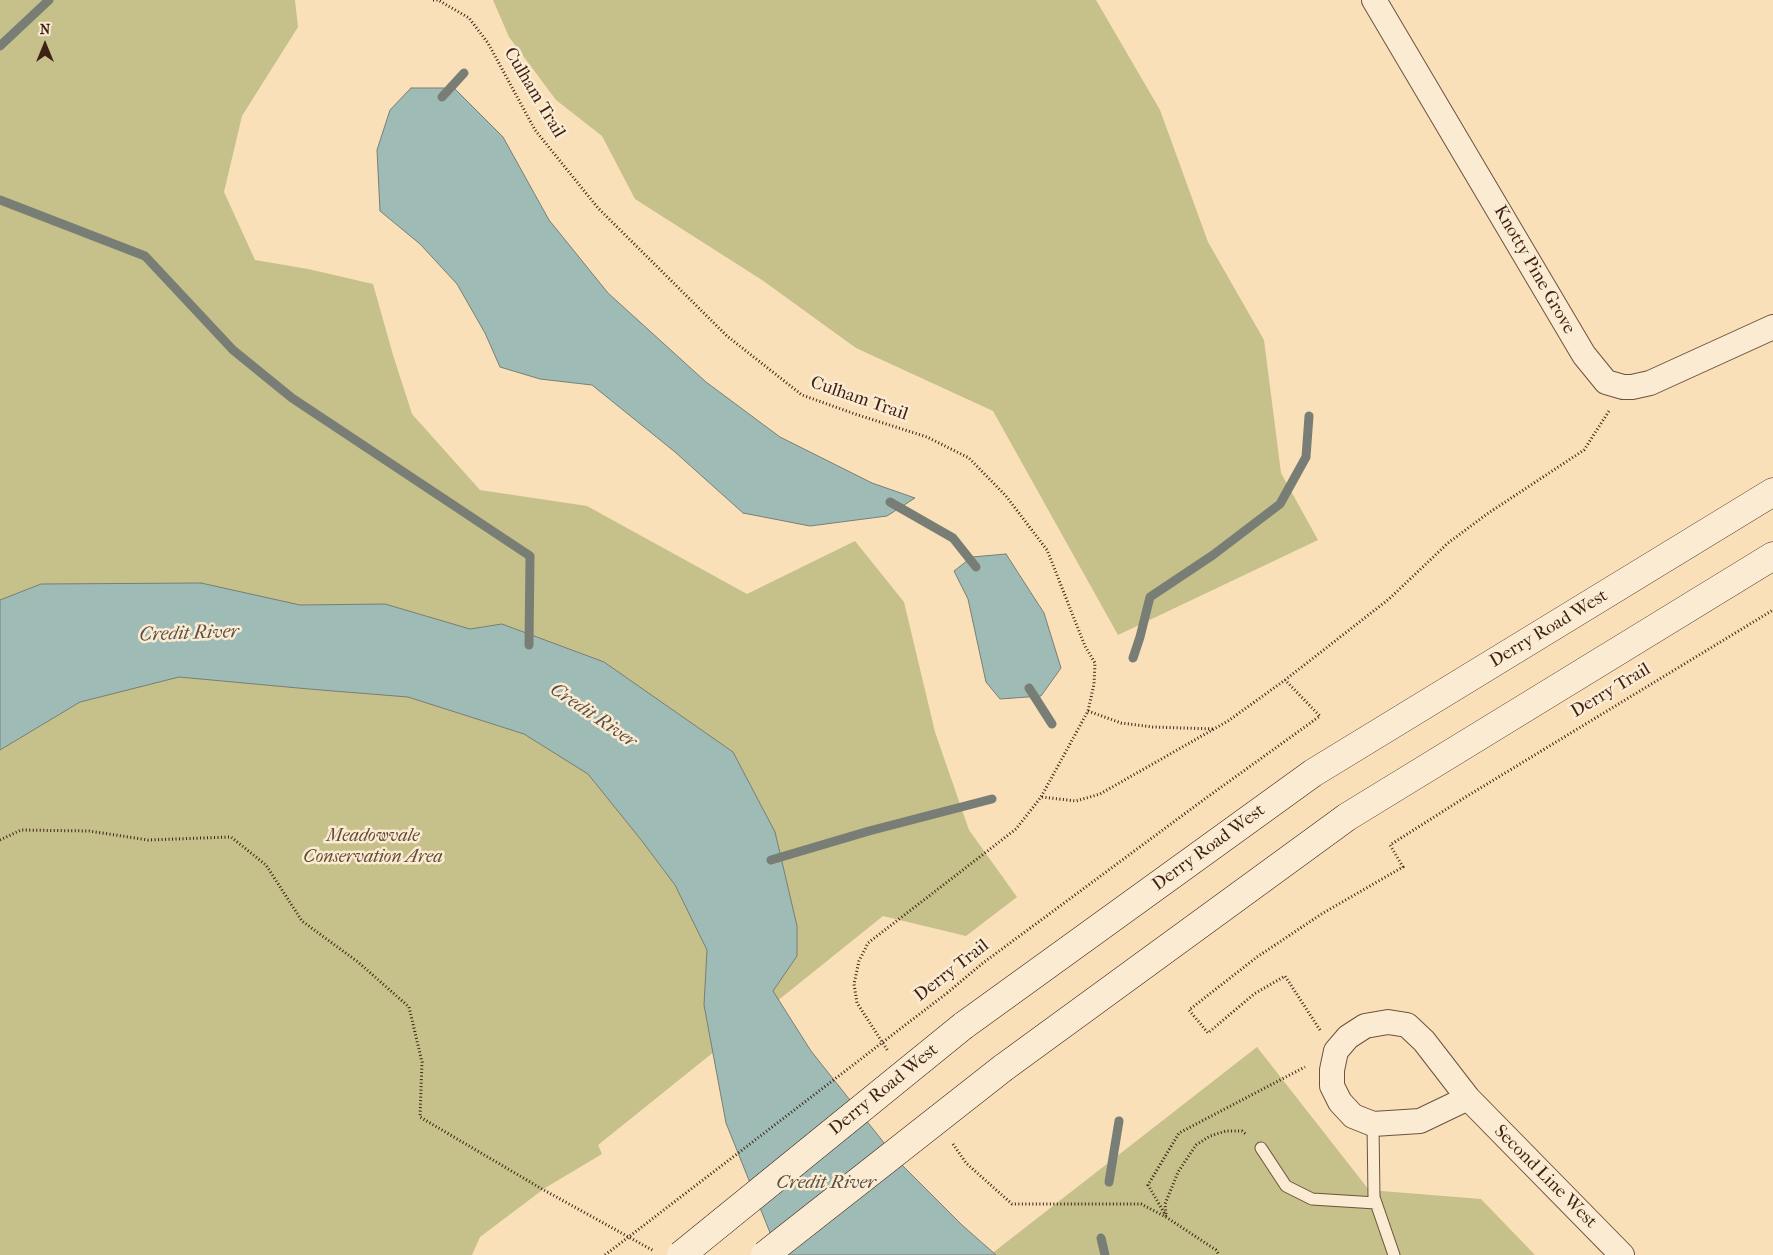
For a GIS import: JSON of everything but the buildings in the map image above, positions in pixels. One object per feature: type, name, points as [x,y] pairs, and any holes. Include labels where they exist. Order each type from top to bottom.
[{"type":"main road","name":"Derry Road West","points":[[680,1255],[963,1026],[1313,773],[1773,492]]},
{"type":"main road","points":[[765,1255],[1003,1068],[1347,817],[1773,556]]},
{"type":"street","name":"Knotty Pine Grove","points":[[1374,0],[1584,355],[1606,382],[1623,387]]},
{"type":"street","points":[[1623,387],[1650,383],[1773,327]]},
{"type":"street","name":"Second Line West","points":[[1336,1051],[1348,1037],[1365,1026],[1388,1022],[1407,1025],[1424,1040],[1468,1098],[1622,1255]]},
{"type":"street","points":[[1336,1051],[1332,1070],[1332,1086],[1340,1102],[1353,1116],[1373,1124],[1420,1121],[1468,1098]]},
{"type":"lane","points":[[1373,1124],[1374,1197],[1394,1255]]},
{"type":"lane","points":[[1261,1148],[1286,1186],[1312,1199],[1376,1203]]},
{"type":"path","name":"Culham Trail","points":[[433,0],[438,0],[469,18],[488,43],[535,130],[598,208],[727,336],[802,395],[927,437],[969,458],[1006,496],[1047,550],[1085,646],[1095,663],[1094,684],[1088,710],[1041,797],[1076,801],[1100,794],[1214,729]]},
{"type":"path","points":[[1088,710],[1121,723],[1153,727],[1214,729],[1228,721],[1285,680],[1390,599],[1448,542],[1584,450],[1623,387]]},
{"type":"path","name":"Derry Trail","points":[[1336,1051],[1285,976],[1254,994],[1208,1033],[1189,1010],[1265,952],[1323,914],[1403,867],[1390,846],[1464,798],[1773,610]]},
{"type":"path","name":"Derry Trail","points":[[605,1255],[947,993],[991,957],[1320,716],[1285,680]]},
{"type":"path","points":[[0,840],[21,830],[89,831],[148,840],[231,837],[266,865],[302,921],[358,962],[409,1006],[422,1062],[420,1117],[542,1189],[662,1255]]},
{"type":"path","points":[[1220,1255],[1216,1250],[1166,1217],[1148,1185],[1180,1133],[1336,1051]]},
{"type":"path","points":[[1166,1217],[1165,1204],[1178,1172],[1196,1145],[1210,1136],[1226,1131],[1242,1131],[1261,1148]]},
{"type":"green space","name":"Meadowvale Conservation Area","points":[[0,0],[295,0],[298,27],[242,116],[224,192],[255,260],[308,269],[373,284],[412,414],[480,490],[587,506],[747,594],[855,541],[904,602],[935,732],[969,830],[1017,897],[966,936],[883,916],[598,1145],[602,1154],[545,1188],[480,1237],[472,1255],[0,1255]]},
{"type":"green space","points":[[493,0],[1096,0],[1160,110],[1208,242],[1264,340],[1281,473],[1318,540],[1118,635],[993,411],[856,348],[762,280],[635,199],[602,136],[556,100],[509,37]]},
{"type":"green space","points":[[1257,1047],[1369,1190],[1481,1199],[1535,1255],[990,1255]]},
{"type":"water","points":[[411,88],[454,88],[503,137],[549,220],[608,293],[706,382],[780,437],[872,483],[915,498],[887,516],[810,526],[743,513],[675,452],[592,385],[540,379],[500,367],[485,333],[457,284],[420,244],[380,211],[377,150],[390,110]]},
{"type":"water","points":[[1006,554],[1044,613],[1061,668],[1041,696],[1000,699],[986,682],[968,599],[954,571],[972,557]]},
{"type":"water","name":"Credit River","points":[[201,583],[300,605],[385,604],[470,629],[502,624],[604,662],[733,752],[775,832],[797,926],[797,956],[773,991],[811,1051],[900,1163],[962,1225],[996,1255],[779,1255],[726,1123],[704,1005],[707,950],[675,885],[588,774],[524,734],[408,697],[179,677],[80,702],[0,750],[0,600],[41,584]]},
{"type":"waterway","points":[[0,46],[49,0]]},
{"type":"waterway","points":[[442,97],[464,73]]},
{"type":"waterway","points":[[0,200],[145,256],[233,350],[292,398],[530,556],[529,645]]},
{"type":"waterway","points":[[1133,658],[1150,597],[1213,555],[1280,504],[1306,457],[1309,416]]},
{"type":"waterway","points":[[890,502],[953,538],[976,567]]},
{"type":"waterway","points":[[1029,688],[1052,724]]},
{"type":"waterway","points":[[771,860],[869,831],[992,799]]},
{"type":"waterway","points":[[1109,1182],[1119,1121]]},
{"type":"waterway","points":[[1101,1238],[1105,1255]]}]
